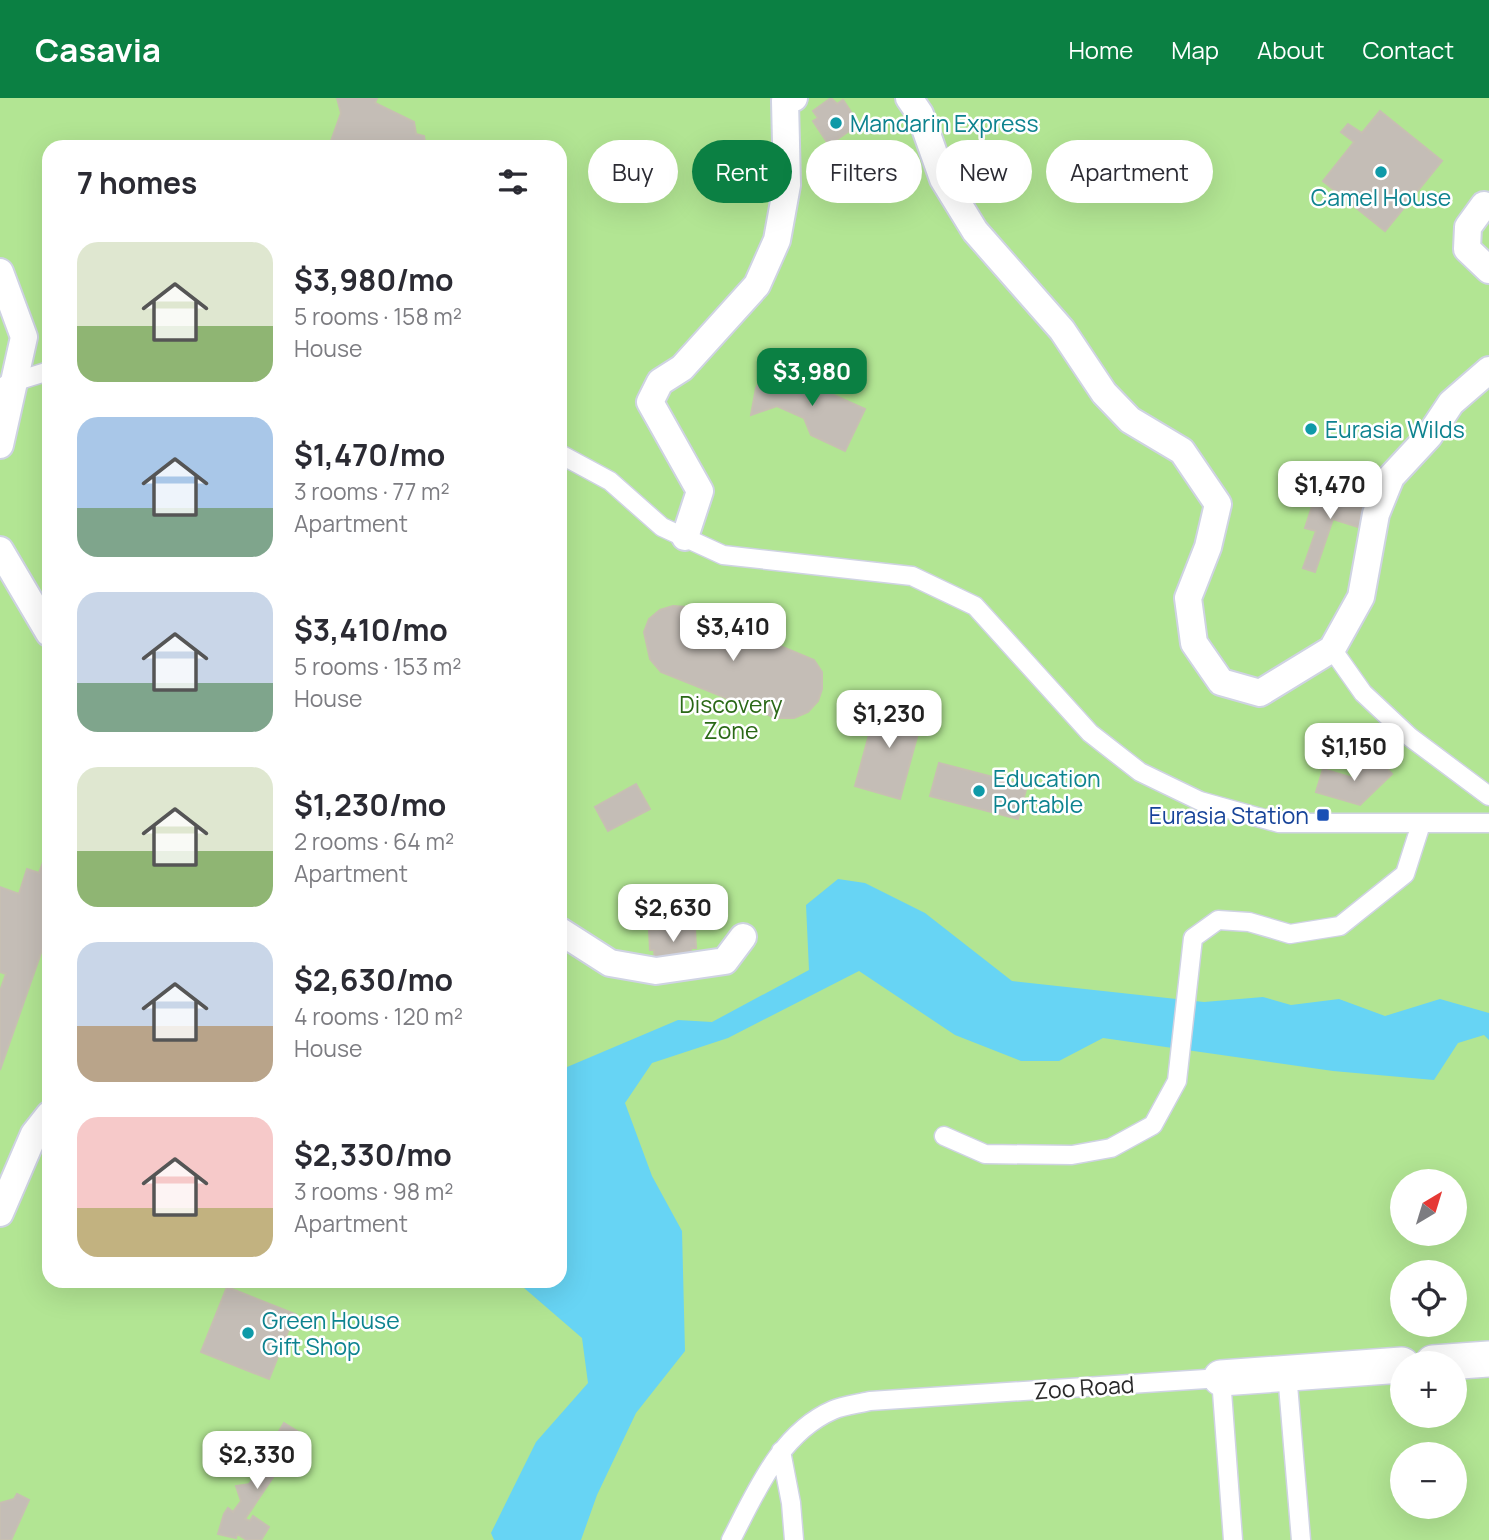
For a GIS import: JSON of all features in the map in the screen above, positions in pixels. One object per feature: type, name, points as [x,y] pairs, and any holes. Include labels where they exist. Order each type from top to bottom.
[{"type":"street","points":[[685,537],[700,491],[650,402],[660,382],[682,368],[757,285],[777,240],[787,185],[785,101],[794,98]]},
{"type":"street","points":[[909,98],[920,114],[943,179],[975,231],[1062,330],[1104,393],[1130,420],[1182,451],[1218,505],[1208,547],[1188,598],[1194,643],[1221,682],[1261,693],[1332,649],[1361,597],[1376,514],[1391,477],[1429,436],[1451,403],[1489,370]]},
{"type":"street","points":[[1489,207],[1483,205],[1468,227],[1467,249],[1489,270]]},
{"type":"street","points":[[0,272],[24,337],[8,383],[0,445]]},
{"type":"street","points":[[0,550],[42,621]]},
{"type":"street","points":[[567,936],[610,963],[656,971],[725,961],[744,937]]},
{"type":"street","points":[[0,1213],[10,1166],[42,1124]]},
{"type":"street","points":[[1467,1361],[1489,1359]]},
{"type":"street","name":"Zoo Road","points":[[1221,1378],[1390,1366]]},
{"type":"lane","points":[[8,383],[42,372]]},
{"type":"lane","points":[[567,458],[610,481],[663,527],[723,555],[912,576],[975,606],[1090,733],[1140,772],[1200,801],[1279,823],[1489,823]]},
{"type":"lane","points":[[1332,649],[1373,702],[1410,737],[1489,796]]},
{"type":"lane","points":[[944,1136],[985,1153],[1073,1155],[1111,1148],[1153,1125],[1177,1081],[1193,938],[1218,920],[1249,922],[1290,934],[1340,926],[1405,874],[1421,824]]},
{"type":"lane","points":[[1287,1373],[1301,1540]]},
{"type":"lane","points":[[1221,1378],[1233,1540]]},
{"type":"lane","name":"Zoo Road","points":[[731,1540],[780,1451],[804,1427],[834,1410],[870,1401],[1221,1378]]},
{"type":"lane","points":[[780,1451],[792,1503],[794,1540]]},
{"type":"green space","name":"Discovery Zone","points":[[0,98],[1489,98],[1489,1540],[0,1540]]},
{"type":"water","points":[[838,879],[865,883],[925,913],[1012,981],[1204,1002],[1263,997],[1291,1005],[1339,999],[1385,1016],[1440,999],[1489,1013],[1489,1040],[1484,1035],[1458,1043],[1434,1080],[1333,1071],[1103,1038],[1059,1061],[1021,1061],[955,1035],[859,971],[728,1038],[652,1063],[625,1103],[652,1176],[682,1231],[685,1351],[636,1413],[597,1495],[581,1540],[494,1540],[491,1533],[536,1442],[588,1383],[582,1338],[524,1288],[567,1288],[567,1067],[678,1020],[712,1022],[809,970],[806,905]]},
{"type":"building","points":[[337,98],[377,98],[375,103],[414,122],[416,134],[424,136],[425,140],[331,140],[341,113]]},
{"type":"building","name":"Mandarin Express","points":[[831,98],[837,104],[843,100],[859,124],[836,140],[826,140],[813,121],[818,118],[813,111]]},
{"type":"building","name":"Camel House","points":[[1380,111],[1442,161],[1385,231],[1323,181],[1354,142],[1341,132],[1348,124],[1362,133]]},
{"type":"building","points":[[804,373],[821,381],[818,388],[865,409],[845,451],[811,435],[804,418],[777,406],[751,415],[756,388],[763,377],[779,385]]},
{"type":"building","points":[[1318,488],[1368,505],[1361,528],[1333,519],[1315,572],[1303,568],[1316,531],[1305,528]]},
{"type":"building","points":[[673,606],[687,607],[814,660],[822,672],[822,689],[818,701],[808,712],[794,718],[776,718],[661,672],[650,659],[644,632],[649,619],[660,610]]},
{"type":"building","points":[[878,702],[923,715],[900,799],[855,786]]},
{"type":"building","points":[[1376,757],[1392,774],[1360,805],[1316,792],[1323,769],[1353,778]]},
{"type":"building","name":"Education Portable","points":[[939,763],[1027,786],[1018,819],[930,796]]},
{"type":"building","points":[[636,784],[650,809],[608,831],[595,807]]},
{"type":"building","points":[[42,865],[42,950],[0,1070],[0,991],[6,974],[0,972],[0,887],[19,894],[27,869],[39,873]]},
{"type":"building","points":[[695,928],[696,948],[691,948],[691,961],[655,962],[654,950],[650,950],[649,930]]},
{"type":"building","name":"Green House Gift Shop","points":[[227,1288],[295,1314],[269,1379],[201,1352]]},
{"type":"building","points":[[284,1423],[302,1434],[245,1519],[250,1521],[253,1516],[269,1527],[261,1540],[247,1540],[237,1534],[236,1538],[218,1534],[228,1508],[233,1512],[241,1501],[236,1486],[249,1484],[250,1487],[255,1480],[249,1466],[263,1463],[264,1469],[273,1457],[268,1456],[264,1445],[276,1442],[279,1450],[286,1439],[278,1433]]},
{"type":"building","points":[[17,1494],[29,1500],[11,1540],[0,1540],[0,1503],[14,1499]]},
{"type":"tunnel","points":[[254,1476],[267,1486]]},
{"type":"place","name":"Mandarin Express","points":[[836,123]]},
{"type":"place","name":"Camel House","points":[[1381,172]]},
{"type":"place","name":"Eurasia Wilds","points":[[1311,429]]},
{"type":"place","name":"Education Portable","points":[[979,791]]},
{"type":"place","name":"Eurasia Station","points":[[1323,815]]},
{"type":"place","name":"Green House Gift Shop","points":[[248,1333]]}]
